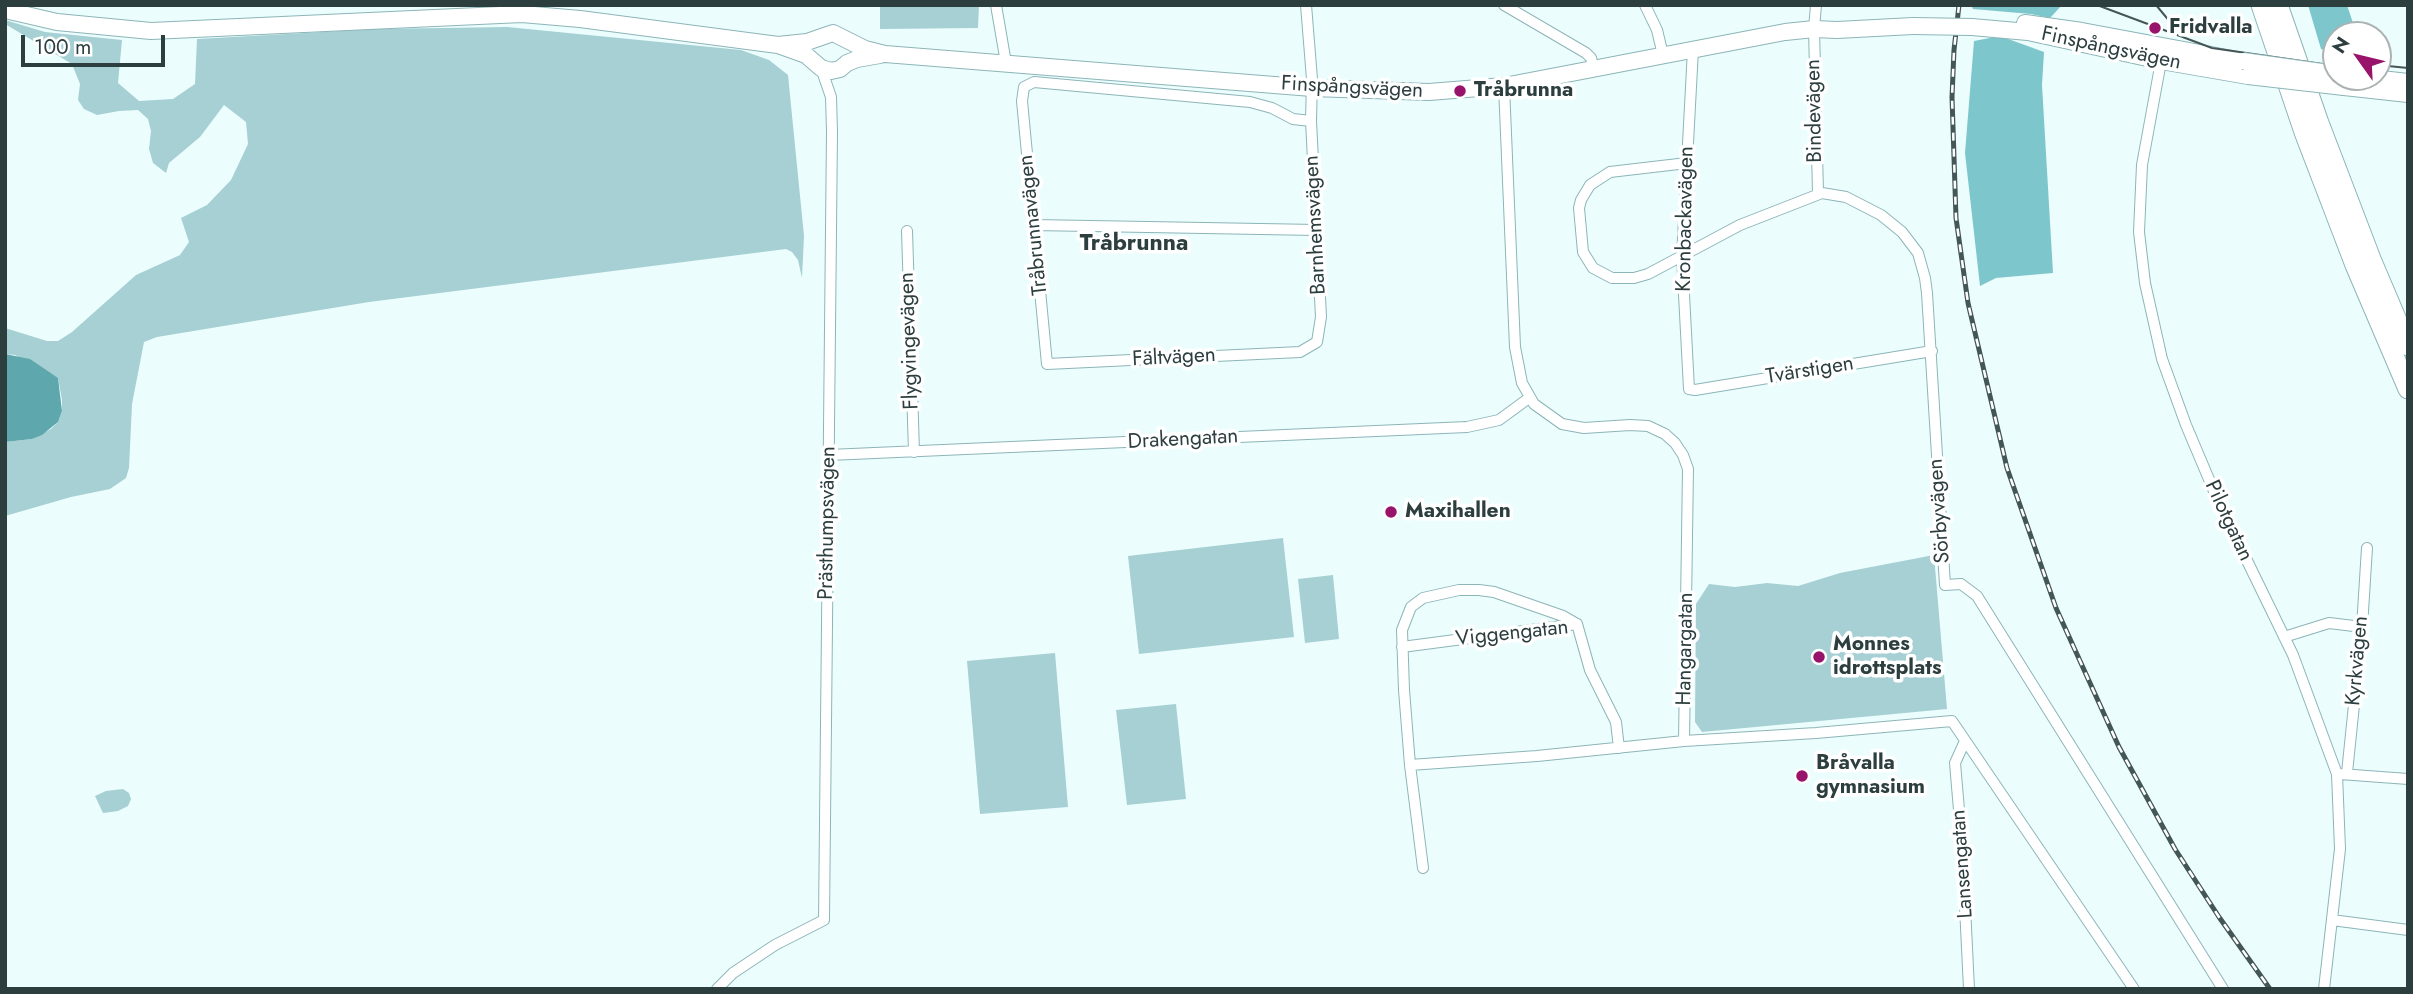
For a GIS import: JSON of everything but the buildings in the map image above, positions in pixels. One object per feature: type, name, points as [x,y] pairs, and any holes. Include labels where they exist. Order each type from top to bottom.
[{"type":"highway","points":[[2261,5],[2355,265],[2408,389]]},
{"type":"highway","points":[[2278,5],[2319,123],[2371,259],[2408,346]]},
{"type":"main road","name":"Finspångsvägen","points":[[5,10],[57,22],[151,31],[522,14],[778,45],[803,53],[831,71],[885,54]]},
{"type":"main road","name":"Finspångsvägen","points":[[778,45],[833,33],[885,54],[1312,88],[1429,92],[1504,86],[1753,37],[1814,29],[1837,30],[1913,22],[1971,23],[2246,69],[2322,78]]},
{"type":"main road","points":[[818,64],[812,51],[819,38]]},
{"type":"main road","points":[[844,66],[850,54],[846,40]]},
{"type":"street","points":[[996,5],[1006,63]]},
{"type":"street","name":"Barnhemsvägen","points":[[1300,352],[1317,342],[1321,317],[1306,5]]},
{"type":"street","points":[[1504,5],[1586,53],[1591,58],[1594,69]]},
{"type":"street","points":[[1645,5],[1657,30],[1664,55]]},
{"type":"street","name":"Bindevägen","points":[[1816,5],[1814,29],[1818,193]]},
{"type":"street","name":"Kronbackavägen","points":[[1689,389],[1682,257],[1693,49]]},
{"type":"street","name":"Pilotgatan","points":[[2163,54],[2140,188],[2141,256],[2149,308],[2162,359],[2200,462],[2284,637],[2342,773],[2340,849],[2324,989]]},
{"type":"street","name":"Prästhumpsvägen","points":[[717,989],[733,973],[775,945],[824,920],[831,97],[818,64]]},
{"type":"street","name":"Prästhumpsvägen","points":[[831,97],[844,66]]},
{"type":"street","name":"Tråbrunnavägen","points":[[1047,364],[1022,101],[1024,87],[1034,82],[1250,102],[1272,108],[1293,119],[1311,121]]},
{"type":"street","points":[[1504,86],[1516,360],[1529,398]]},
{"type":"street","points":[[1687,163],[1610,172],[1590,185],[1579,208],[1583,251],[1587,260],[1602,274],[1612,278],[1634,278],[1682,257],[1740,225],[1818,193]]},
{"type":"street","name":"Sörbyvägen","points":[[1818,193],[1846,197],[1872,210],[1892,223],[1918,253],[1925,278],[1931,351],[1945,584],[1961,584],[1977,596],[2223,989]]},
{"type":"street","points":[[1034,225],[1317,230]]},
{"type":"street","name":"Flygvingevägen","points":[[907,231],[914,452]]},
{"type":"street","name":"Tvärstigen","points":[[1689,389],[1931,351]]},
{"type":"street","name":"Fältvägen","points":[[1047,364],[1300,352]]},
{"type":"street","name":"Drakengatan","points":[[829,455],[1467,427],[1499,419],[1529,398]]},
{"type":"street","name":"Hangargatan","points":[[1529,398],[1552,418],[1572,427],[1648,426],[1665,434],[1683,455],[1689,483],[1684,741]]},
{"type":"street","name":"Kyrkvägen","points":[[2342,773],[2362,627],[2367,548]]},
{"type":"street","points":[[1423,868],[1410,765],[1402,647],[1402,630],[1411,607],[1423,598],[1459,590],[1494,592],[1563,616],[1577,624]]},
{"type":"street","points":[[2284,637],[2329,623],[2362,627]]},
{"type":"street","name":"Viggengatan","points":[[1402,647],[1577,624],[1590,670],[1616,722],[1619,748]]},
{"type":"street","points":[[1410,765],[1537,757],[1684,741],[1952,721],[2134,989]]},
{"type":"street","name":"Lansengatan","points":[[1965,741],[1955,763],[1969,989]]},
{"type":"street","points":[[2342,773],[2408,779]]},
{"type":"street","points":[[2332,920],[2408,930]]},
{"type":"shaded area","points":[[880,5],[979,5],[978,28],[880,29]]},
{"type":"shaded area","points":[[1971,5],[2062,5],[2050,18],[1973,9]]},
{"type":"shaded area","points":[[2308,5],[2347,5],[2352,21],[2322,21],[2321,49]]},
{"type":"shaded area","points":[[5,20],[45,32],[122,40],[118,83],[139,101],[173,99],[195,84],[197,39],[376,29],[507,27],[741,50],[769,60],[788,75],[804,236],[802,278],[798,260],[786,249],[369,302],[157,337],[144,342],[132,404],[129,468],[126,478],[110,489],[5,516],[5,442],[32,439],[51,429],[58,422],[62,400],[58,378],[15,355],[5,354],[5,328],[47,341],[58,341],[72,332],[136,275],[180,255],[189,242],[181,218],[207,205],[231,180],[248,144],[246,122],[224,105],[200,137],[169,163],[166,173],[153,163],[149,149],[151,131],[148,119],[138,110],[97,115],[84,109],[78,100],[80,84],[72,64],[5,24]]},
{"type":"shaded area","points":[[2000,36],[2044,52],[2042,85],[2053,273],[1996,278],[1980,286],[1965,153],[1974,41]]},
{"type":"shaded area","points":[[5,354],[30,359],[58,378],[62,411],[58,422],[42,435],[32,439],[5,442]]},
{"type":"shaded area","points":[[1283,538],[1294,637],[1139,654],[1128,556]]},
{"type":"shaded area","name":"Monnes idrottsplats","points":[[1934,555],[1947,709],[1702,732],[1695,722],[1696,604],[1709,584],[1735,587],[1767,583],[1798,586],[1840,573]]},
{"type":"shaded area","points":[[1333,575],[1339,639],[1305,643],[1298,579]]},
{"type":"shaded area","points":[[1055,653],[1068,807],[980,814],[967,661]]},
{"type":"shaded area","points":[[1176,704],[1186,799],[1127,805],[1116,710]]},
{"type":"shaded area","points":[[123,789],[129,793],[131,799],[128,806],[118,811],[103,813],[95,796],[106,791]]},
{"type":"tram line","points":[[2097,5],[2212,48],[2322,64]]},
{"type":"tram line","points":[[2156,5],[2171,23],[2187,34]]},
{"type":"tram line","points":[[2392,66],[2408,68]]},
{"type":"railway","points":[[1959,5],[1952,97],[1956,218],[1968,303],[2007,468],[2056,608],[2119,747],[2175,849],[2270,989]]},
{"type":"place","name":"Fridvalla","points":[[2155,28]]},
{"type":"place","name":"Tråbrunna","points":[[1460,91]]},
{"type":"place","name":"Maxihallen","points":[[1391,512]]},
{"type":"place","name":"Monnes idrottsplats","points":[[1819,657]]},
{"type":"place","name":"Bråvalla gymnasium","points":[[1802,776]]},
{"type":"district","name":"Tråbrunna","points":[[1134,244]]}]
